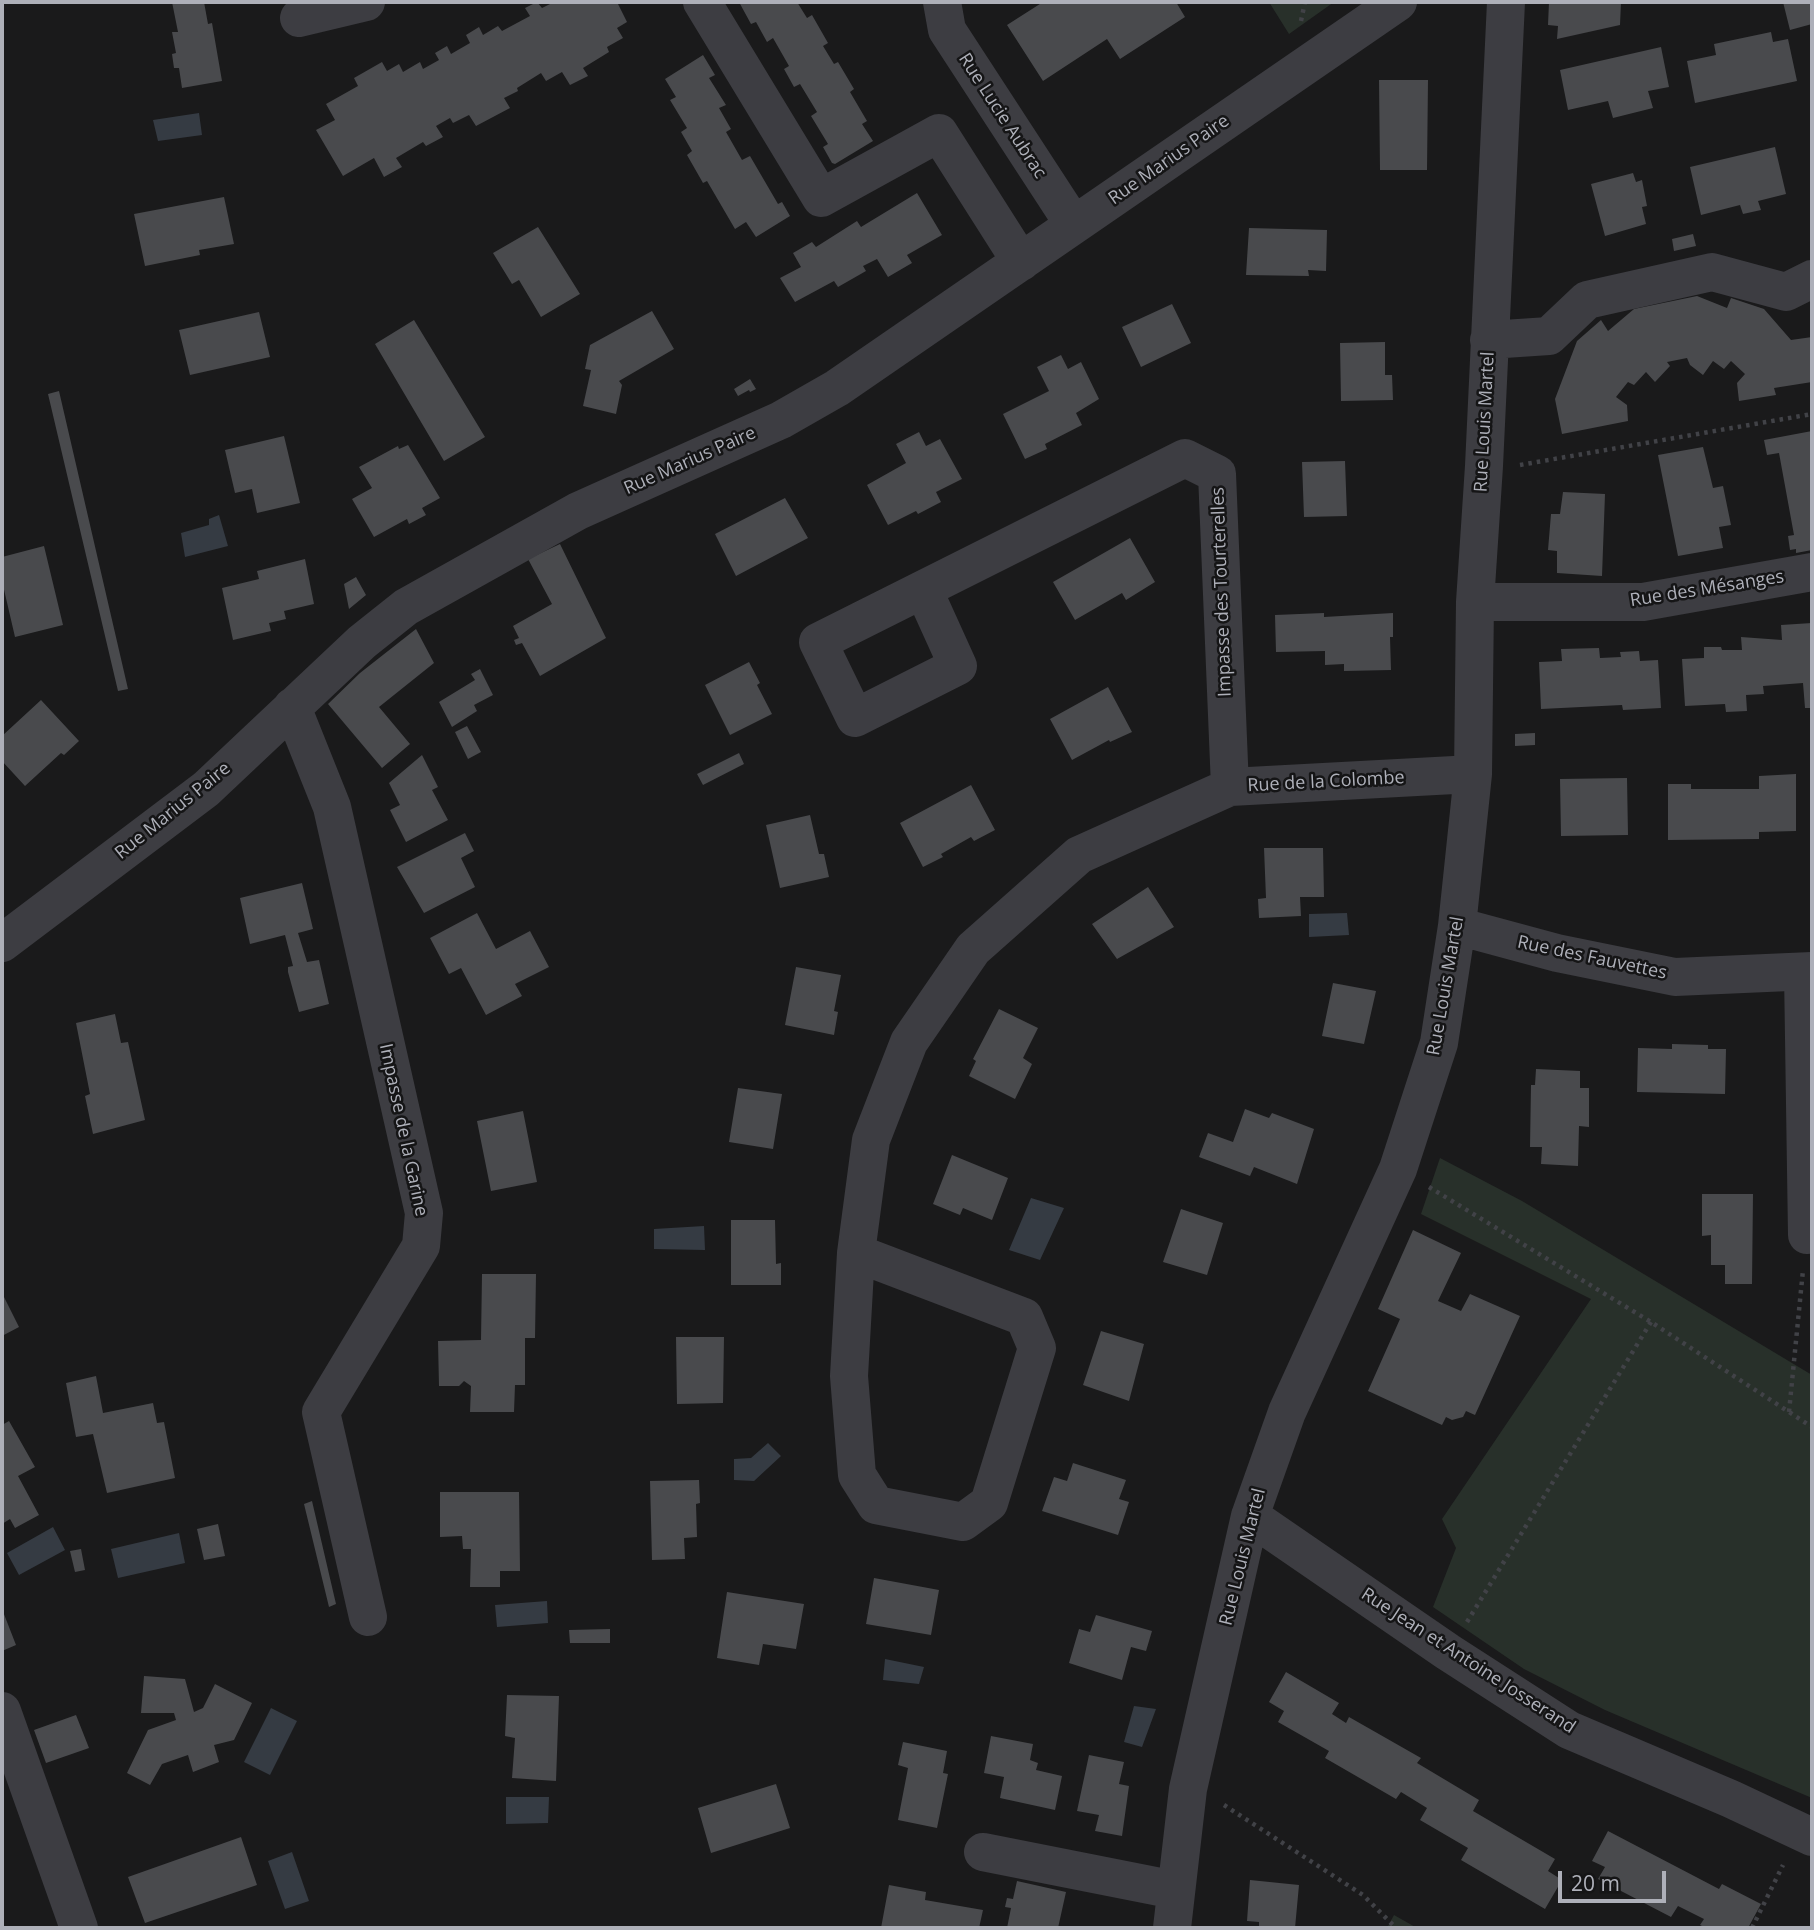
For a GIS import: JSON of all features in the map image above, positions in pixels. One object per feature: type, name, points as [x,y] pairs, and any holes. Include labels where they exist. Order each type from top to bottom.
[{"type":"street","points":[[299,18],[366,2]]},
{"type":"street","points":[[702,2],[821,198],[939,133],[1021,262]]},
{"type":"street","name":"Rue Lucie Aubrac","points":[[942,2],[947,30],[1074,225]]},
{"type":"street","name":"Rue Marius Paire","points":[[2,943],[206,789],[362,642],[405,607],[578,512],[781,420],[837,388],[1398,2]]},
{"type":"street","name":"Rue Louis Martel","points":[[1172,1928],[1188,1789],[1250,1516],[1287,1412],[1398,1169],[1439,1044],[1457,926],[1473,774],[1475,602],[1506,2]]},
{"type":"street","points":[[1489,340],[1549,336],[1587,300],[1712,272],[1786,292],[1812,279]]},
{"type":"street","name":"Impasse des Tourterelles","points":[[924,591],[1185,458],[1217,474],[1230,787]]},
{"type":"street","name":"Rue des Mésanges","points":[[1475,602],[1643,602],[1812,572]]},
{"type":"street","name":"Impasse de la Garine","points":[[292,707],[332,807],[424,1213],[421,1246],[321,1412],[368,1617]]},
{"type":"street","name":"Rue de la Colombe","points":[[856,1254],[1024,1317],[1037,1349],[989,1503],[963,1521],[876,1505],[858,1475],[849,1376],[856,1254],[871,1140],[909,1042],[973,949],[1079,855],[1230,787],[1473,774]]},
{"type":"street","name":"Rue des Fauvettes","points":[[1457,926],[1557,953],[1675,976],[1808,971]]},
{"type":"street","points":[[1807,1235],[1808,971]]},
{"type":"street","name":"Rue Jean et Antoine Josserand","points":[[1250,1516],[1448,1652],[1569,1730],[1731,1799],[1806,1835]]},
{"type":"street","points":[[2,1711],[79,1928]]},
{"type":"street","points":[[983,1852],[1175,1890]]},
{"type":"path","points":[[1484,466],[1530,465],[1692,433],[1812,414]]},
{"type":"path","points":[[1398,1169],[1651,1322],[1812,1427]]},
{"type":"path","points":[[1788,1412],[1807,1235]]},
{"type":"path","points":[[1448,1652],[1651,1322]]},
{"type":"path","points":[[1188,1789],[1227,1807],[1363,1895],[1396,1928]]},
{"type":"path","points":[[1752,1928],[1806,1835]]},
{"type":"shaded area","points":[[1269,2],[1334,2],[1289,34]]},
{"type":"shaded area","points":[[199,113],[202,135],[158,141],[153,120]]},
{"type":"shaded area","points":[[219,515],[228,546],[185,557],[181,533],[209,525],[209,519]]},
{"type":"shaded area","points":[[1347,913],[1349,935],[1309,937],[1309,914]]},
{"type":"shaded area","points":[[1440,1158],[1522,1201],[1812,1375],[1812,1798],[1605,1710],[1524,1669],[1433,1607],[1456,1548],[1442,1519],[1591,1299],[1421,1214]]},
{"type":"shaded area","points":[[1031,1198],[1064,1208],[1040,1260],[1009,1250]]},
{"type":"shaded area","points":[[704,1226],[705,1250],[654,1249],[654,1229]]},
{"type":"shaded area","points":[[768,1443],[781,1456],[754,1481],[734,1480],[734,1459],[751,1458]]},
{"type":"shaded area","points":[[53,1527],[65,1550],[19,1575],[7,1553]]},
{"type":"shaded area","points":[[179,1533],[185,1563],[118,1578],[111,1549]]},
{"type":"shaded area","points":[[547,1601],[548,1623],[497,1627],[495,1605]]},
{"type":"shaded area","points":[[885,1659],[924,1667],[919,1684],[883,1680]]},
{"type":"shaded area","points":[[1134,1706],[1156,1709],[1142,1747],[1124,1742]]},
{"type":"shaded area","points":[[271,1708],[297,1721],[270,1775],[244,1762]]},
{"type":"shaded area","points":[[506,1797],[549,1797],[548,1823],[506,1824]]},
{"type":"shaded area","points":[[292,1852],[309,1901],[285,1909],[268,1861]]},
{"type":"shaded area","points":[[1394,1915],[1417,1928],[1387,1928]]},
{"type":"building","points":[[172,2],[204,2],[208,24],[212,23],[222,81],[182,88],[179,68],[174,68],[172,54],[176,53],[172,32],[178,32]]},
{"type":"building","points":[[537,2],[542,8],[554,2],[617,2],[627,22],[617,28],[623,38],[607,47],[609,52],[583,68],[588,76],[570,85],[562,72],[546,81],[541,73],[504,98],[510,108],[476,126],[469,115],[453,123],[450,118],[436,126],[443,137],[426,146],[423,142],[396,158],[402,167],[384,177],[374,158],[343,176],[316,130],[335,120],[326,104],[358,86],[354,78],[382,62],[387,71],[399,64],[403,72],[420,62],[423,69],[439,60],[435,53],[447,46],[451,54],[470,43],[466,35],[479,27],[483,35],[498,26],[502,31],[530,16],[525,8]]},
{"type":"building","points":[[739,2],[797,2],[807,18],[812,15],[828,43],[823,46],[834,64],[838,62],[854,89],[850,92],[867,121],[862,124],[873,141],[835,164],[832,163],[823,147],[828,144],[811,116],[817,112],[800,84],[794,87],[784,69],[789,66],[773,38],[767,42],[756,22],[751,24]]},
{"type":"building","points":[[1043,2],[1176,2],[1185,17],[1120,59],[1107,39],[1043,81],[1007,25]]},
{"type":"building","points":[[1549,2],[1621,2],[1620,25],[1557,39],[1558,26],[1548,25]]},
{"type":"building","points":[[1783,2],[1812,2],[1812,24],[1790,30]]},
{"type":"building","points":[[1771,32],[1773,42],[1788,39],[1797,81],[1695,103],[1687,61],[1716,55],[1714,44]]},
{"type":"building","points":[[1661,47],[1669,87],[1648,91],[1653,108],[1613,118],[1608,101],[1568,110],[1560,70]]},
{"type":"building","points":[[703,55],[715,75],[709,78],[726,105],[719,108],[731,129],[726,132],[742,160],[750,156],[778,204],[782,202],[790,216],[756,237],[746,222],[735,229],[707,181],[703,183],[687,155],[692,151],[681,132],[687,128],[670,100],[676,97],[665,79]]},
{"type":"building","points":[[1379,80],[1428,80],[1427,170],[1380,170]]},
{"type":"building","points":[[1775,147],[1786,194],[1758,201],[1761,210],[1743,214],[1740,205],[1701,215],[1690,167]]},
{"type":"building","points":[[1633,173],[1636,182],[1642,180],[1647,206],[1642,207],[1646,224],[1605,236],[1591,184]]},
{"type":"building","points":[[917,193],[942,235],[907,255],[912,263],[888,277],[877,259],[863,266],[866,271],[838,287],[834,281],[795,302],[780,278],[801,267],[793,253],[812,242],[816,247],[857,221],[861,227]]},
{"type":"building","points":[[224,197],[234,244],[199,250],[200,255],[145,266],[134,214]]},
{"type":"building","points":[[538,227],[580,294],[541,317],[519,280],[512,284],[493,253]]},
{"type":"building","points":[[1249,228],[1327,230],[1326,271],[1308,270],[1309,276],[1246,275]]},
{"type":"building","points":[[1693,234],[1696,246],[1674,251],[1672,239]]},
{"type":"building","points":[[1697,296],[1727,308],[1731,298],[1764,309],[1791,340],[1812,337],[1812,382],[1774,388],[1776,395],[1739,401],[1737,383],[1745,374],[1731,361],[1724,369],[1713,361],[1703,375],[1690,365],[1687,358],[1667,362],[1670,366],[1655,382],[1646,372],[1634,385],[1628,382],[1616,397],[1627,405],[1628,421],[1562,434],[1555,399],[1577,341],[1601,320],[1608,331],[1634,309]]},
{"type":"building","points":[[1172,304],[1191,343],[1141,367],[1122,327]]},
{"type":"building","points":[[652,311],[674,349],[619,381],[622,385],[616,414],[583,406],[591,370],[585,369],[590,345]]},
{"type":"building","points":[[259,312],[270,357],[190,375],[179,330]]},
{"type":"building","points":[[414,320],[485,437],[444,461],[375,344]]},
{"type":"building","points":[[1385,342],[1385,375],[1392,375],[1393,400],[1341,401],[1340,343]]},
{"type":"building","points":[[1061,355],[1068,369],[1081,362],[1099,399],[1076,413],[1082,425],[1045,444],[1047,449],[1025,459],[1003,414],[1049,391],[1037,367]]},
{"type":"building","points":[[750,379],[756,389],[738,396],[734,389]]},
{"type":"building","points":[[59,391],[128,689],[118,691],[48,394]]},
{"type":"building","points":[[1812,431],[1812,550],[1796,553],[1796,549],[1790,550],[1788,536],[1794,535],[1779,453],[1767,455],[1764,440]]},
{"type":"building","points":[[919,432],[926,446],[940,439],[962,479],[936,492],[941,502],[888,525],[867,485],[906,463],[896,444]]},
{"type":"building","points":[[284,436],[300,503],[257,513],[252,489],[235,493],[225,450]]},
{"type":"building","points":[[408,445],[440,498],[422,508],[426,515],[409,524],[407,519],[374,537],[352,499],[372,488],[359,467],[398,446],[399,449]]},
{"type":"building","points":[[1703,447],[1713,488],[1723,486],[1731,525],[1719,527],[1723,548],[1678,556],[1658,455]]},
{"type":"building","points":[[1345,461],[1347,516],[1304,517],[1302,462]]},
{"type":"building","points":[[1563,492],[1605,494],[1602,576],[1557,573],[1557,551],[1548,550],[1551,514],[1560,514]]},
{"type":"building","points":[[785,498],[808,538],[736,576],[715,534]]},
{"type":"building","points":[[1130,538],[1155,582],[1126,600],[1122,593],[1075,620],[1053,582]]},
{"type":"building","points":[[560,544],[606,638],[540,676],[522,643],[516,645],[514,640],[519,638],[513,626],[552,604],[528,559]]},
{"type":"building","points":[[44,546],[63,625],[15,637],[2,581],[2,557]]},
{"type":"building","points":[[305,559],[314,604],[284,611],[286,619],[269,623],[271,631],[233,640],[222,588],[259,579],[257,571]]},
{"type":"building","points":[[356,577],[366,595],[349,609],[344,584]]},
{"type":"building","points":[[1324,613],[1324,617],[1393,613],[1393,637],[1390,637],[1391,670],[1344,671],[1344,664],[1325,665],[1325,651],[1276,652],[1275,615]]},
{"type":"building","points":[[1812,623],[1812,708],[1805,708],[1803,683],[1763,686],[1764,694],[1746,695],[1747,711],[1726,712],[1725,704],[1685,706],[1682,659],[1704,658],[1704,647],[1742,650],[1741,637],[1782,640],[1781,625]]},
{"type":"building","points":[[416,629],[434,663],[379,707],[410,744],[382,768],[328,704],[360,673]]},
{"type":"building","points":[[1599,648],[1600,658],[1621,657],[1620,652],[1639,651],[1640,661],[1658,660],[1661,708],[1623,710],[1622,705],[1541,709],[1539,662],[1562,661],[1561,649]]},
{"type":"building","points":[[749,662],[772,714],[730,735],[705,685]]},
{"type":"building","points":[[480,669],[493,695],[474,705],[477,711],[452,727],[439,702],[475,680],[471,674]]},
{"type":"building","points":[[1108,687],[1132,732],[1110,742],[1109,740],[1072,760],[1050,719]]},
{"type":"building","points":[[41,700],[79,741],[64,755],[61,753],[25,786],[2,761],[2,736]]},
{"type":"building","points":[[467,726],[481,752],[468,759],[455,732]]},
{"type":"building","points":[[1535,733],[1535,745],[1515,746],[1515,734]]},
{"type":"building","points":[[739,753],[744,764],[703,785],[697,774]]},
{"type":"building","points":[[422,755],[438,787],[432,790],[448,820],[406,842],[390,810],[400,805],[389,783]]},
{"type":"building","points":[[1796,774],[1796,831],[1759,832],[1759,839],[1668,840],[1668,784],[1691,784],[1691,789],[1759,789],[1759,776]]},
{"type":"building","points":[[1627,778],[1628,835],[1561,836],[1560,779]]},
{"type":"building","points":[[971,785],[995,830],[974,841],[971,837],[941,854],[943,857],[923,867],[900,823]]},
{"type":"building","points":[[810,815],[819,854],[824,854],[829,877],[780,888],[766,825]]},
{"type":"building","points":[[465,833],[474,851],[461,858],[475,887],[424,913],[397,867]]},
{"type":"building","points":[[1264,848],[1323,848],[1324,897],[1300,897],[1301,916],[1259,918],[1258,899],[1266,898]]},
{"type":"building","points":[[302,883],[313,929],[298,933],[307,962],[319,960],[329,1004],[299,1012],[288,972],[288,967],[293,966],[285,935],[250,944],[240,898]]},
{"type":"building","points":[[1148,887],[1174,927],[1117,959],[1092,924]]},
{"type":"building","points":[[477,913],[496,949],[530,931],[549,967],[515,984],[522,996],[486,1015],[461,968],[449,974],[430,938]]},
{"type":"building","points":[[796,967],[841,975],[834,1011],[838,1012],[834,1035],[785,1025]]},
{"type":"building","points":[[1333,983],[1376,991],[1364,1044],[1322,1036]]},
{"type":"building","points":[[999,1009],[1038,1028],[1023,1058],[1032,1064],[1015,1099],[969,1076],[976,1061],[973,1059]]},
{"type":"building","points":[[115,1014],[121,1043],[128,1042],[145,1120],[93,1134],[85,1096],[90,1094],[76,1023]]},
{"type":"building","points":[[1672,1044],[1708,1045],[1708,1049],[1726,1049],[1725,1094],[1637,1092],[1638,1048],[1672,1049]]},
{"type":"building","points":[[1536,1069],[1580,1071],[1580,1088],[1589,1088],[1589,1127],[1579,1126],[1578,1166],[1541,1164],[1542,1147],[1530,1147],[1531,1085],[1535,1085]]},
{"type":"building","points":[[738,1088],[782,1094],[773,1149],[729,1142]]},
{"type":"building","points":[[1245,1109],[1269,1118],[1272,1113],[1314,1129],[1297,1184],[1254,1167],[1250,1176],[1199,1157],[1208,1133],[1233,1142]]},
{"type":"building","points":[[523,1111],[537,1182],[491,1191],[477,1121]]},
{"type":"building","points":[[952,1155],[1008,1178],[992,1220],[963,1208],[960,1215],[933,1204]]},
{"type":"building","points":[[1702,1194],[1753,1194],[1752,1284],[1725,1284],[1725,1265],[1711,1265],[1711,1235],[1702,1236]]},
{"type":"building","points":[[1181,1209],[1223,1223],[1207,1275],[1163,1262]]},
{"type":"building","points":[[731,1220],[775,1220],[776,1264],[781,1263],[781,1285],[731,1285]]},
{"type":"building","points":[[1413,1230],[1461,1253],[1438,1301],[1461,1311],[1470,1294],[1520,1316],[1475,1415],[1466,1411],[1463,1417],[1452,1420],[1446,1417],[1442,1425],[1368,1391],[1400,1319],[1378,1309]]},
{"type":"building","points":[[482,1274],[536,1274],[535,1338],[525,1338],[525,1385],[515,1385],[514,1412],[470,1412],[471,1386],[464,1381],[459,1386],[439,1386],[438,1341],[481,1340]]},
{"type":"building","points":[[2,1293],[19,1327],[2,1336]]},
{"type":"building","points":[[1101,1331],[1144,1344],[1129,1401],[1083,1385]]},
{"type":"building","points":[[676,1337],[724,1337],[723,1403],[677,1404]]},
{"type":"building","points":[[96,1376],[103,1413],[153,1403],[157,1423],[164,1422],[175,1478],[107,1493],[93,1434],[76,1437],[66,1383]]},
{"type":"building","points":[[9,1421],[35,1467],[18,1476],[39,1515],[15,1528],[10,1519],[2,1524],[2,1425]]},
{"type":"building","points":[[1073,1463],[1126,1480],[1119,1499],[1129,1502],[1118,1535],[1042,1511],[1054,1477],[1067,1481]]},
{"type":"building","points":[[699,1480],[700,1503],[696,1504],[697,1537],[684,1538],[685,1559],[652,1560],[650,1481]]},
{"type":"building","points":[[440,1492],[519,1492],[520,1571],[500,1571],[500,1587],[470,1587],[471,1549],[463,1549],[462,1536],[440,1537]]},
{"type":"building","points":[[312,1501],[336,1604],[329,1607],[304,1504]]},
{"type":"building","points":[[218,1524],[225,1556],[204,1560],[197,1529]]},
{"type":"building","points":[[81,1549],[85,1570],[75,1572],[70,1551]]},
{"type":"building","points":[[874,1578],[939,1590],[931,1635],[866,1624]]},
{"type":"building","points":[[727,1592],[804,1604],[796,1649],[763,1644],[759,1665],[717,1658]]},
{"type":"building","points":[[2,1609],[16,1645],[2,1651]]},
{"type":"building","points":[[1096,1615],[1152,1631],[1146,1651],[1131,1647],[1122,1680],[1069,1663],[1079,1629],[1090,1632]]},
{"type":"building","points":[[610,1629],[610,1643],[570,1643],[569,1630]]},
{"type":"building","points":[[1286,1672],[1339,1703],[1332,1714],[1346,1723],[1349,1717],[1421,1758],[1417,1763],[1479,1800],[1473,1811],[1555,1859],[1548,1871],[1562,1880],[1545,1909],[1461,1860],[1468,1848],[1420,1820],[1427,1808],[1401,1792],[1396,1799],[1325,1758],[1329,1751],[1278,1722],[1284,1711],[1269,1702]]},
{"type":"building","points":[[144,1676],[185,1679],[194,1712],[203,1708],[215,1684],[252,1703],[234,1740],[214,1745],[219,1762],[193,1772],[188,1755],[162,1764],[150,1785],[127,1773],[148,1730],[176,1720],[174,1713],[141,1713]]},
{"type":"building","points":[[507,1695],[559,1696],[556,1781],[512,1778],[515,1738],[505,1736]]},
{"type":"building","points":[[76,1715],[89,1748],[46,1763],[34,1730]]},
{"type":"building","points":[[991,1736],[1033,1744],[1030,1760],[1038,1763],[1036,1770],[1062,1776],[1055,1810],[1000,1798],[1004,1777],[984,1773]]},
{"type":"building","points":[[903,1742],[947,1751],[943,1773],[948,1774],[937,1828],[898,1820],[908,1768],[898,1765]]},
{"type":"building","points":[[1089,1755],[1124,1762],[1119,1784],[1129,1786],[1122,1836],[1095,1831],[1099,1815],[1077,1811]]},
{"type":"building","points":[[776,1784],[790,1828],[711,1853],[698,1808]]},
{"type":"building","points":[[1608,1831],[1719,1889],[1722,1884],[1761,1904],[1748,1928],[1706,1928],[1700,1925],[1704,1919],[1678,1906],[1671,1917],[1598,1879],[1605,1867],[1592,1861]]},
{"type":"building","points":[[241,1837],[257,1885],[145,1923],[128,1877]]},
{"type":"building","points":[[1250,1880],[1299,1885],[1295,1928],[1259,1928],[1259,1922],[1247,1921]]},
{"type":"building","points":[[1017,1881],[1066,1892],[1058,1928],[1007,1928],[1011,1908],[1005,1907],[1007,1898],[1013,1899]]},
{"type":"building","points":[[889,1885],[926,1892],[925,1900],[983,1910],[979,1928],[881,1928]]}]
